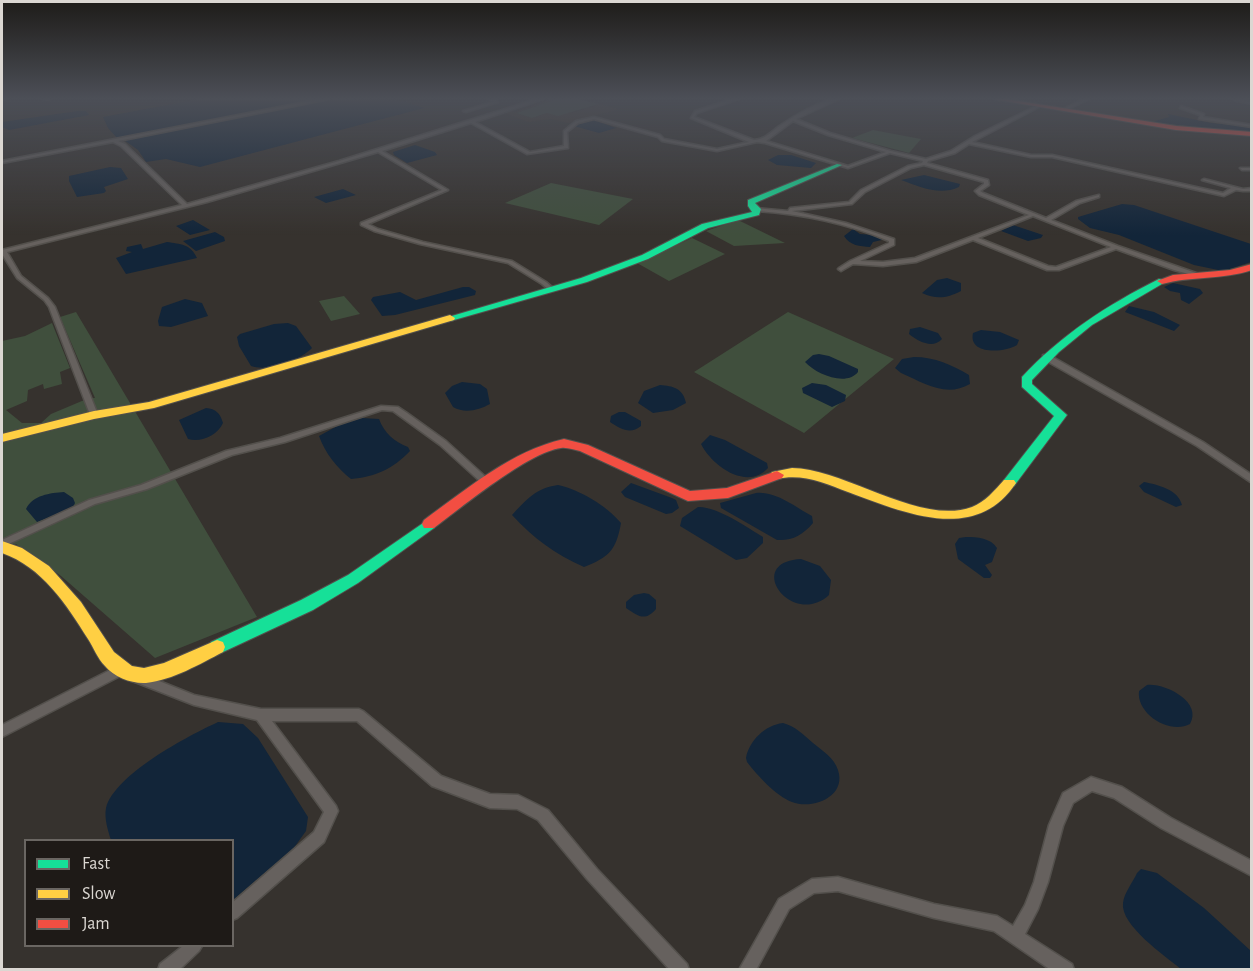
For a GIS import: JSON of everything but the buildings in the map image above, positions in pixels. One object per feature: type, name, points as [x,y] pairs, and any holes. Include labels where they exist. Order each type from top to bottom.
[{"type":"main road","points":[[2,438],[94,415],[150,405],[584,280],[636,261],[672,245],[699,229],[733,217],[758,212],[751,202],[839,165]]},
{"type":"main road","points":[[2,546],[21,551],[63,591],[112,663],[124,672],[148,675],[198,656],[307,604],[352,579],[486,482],[543,448],[564,443],[584,448],[688,496],[728,493],[781,474],[806,472],[924,511],[962,514],[983,508],[998,494],[1061,416],[1055,408],[1026,385],[1026,379],[1046,357],[1113,308],[1156,283],[1179,275],[1230,275],[1251,267]]},
{"type":"street","points":[[2,162],[97,144]]},
{"type":"street","points":[[122,144],[185,205]]},
{"type":"street","points":[[94,415],[52,307],[46,299],[19,277],[3,252],[185,205],[401,144]]},
{"type":"street","points":[[513,144],[529,153],[566,147],[566,144]]},
{"type":"street","points":[[684,144],[712,150],[725,150],[746,144]]},
{"type":"street","points":[[770,144],[839,165],[852,166],[890,152]]},
{"type":"street","points":[[864,144],[986,181],[987,184],[978,189],[979,192],[1116,247],[1196,274]]},
{"type":"street","points":[[781,211],[850,203],[863,191],[910,167],[953,152],[964,144]]},
{"type":"street","points":[[978,144],[1031,156],[1052,156],[1224,195],[1235,188]]},
{"type":"street","points":[[379,151],[446,190],[363,224],[422,243],[510,262],[551,289]]},
{"type":"street","points":[[1242,169],[1251,169]]},
{"type":"street","points":[[1204,180],[1235,188],[1251,189]]},
{"type":"street","points":[[1048,219],[1078,202],[1097,196]]},
{"type":"street","points":[[758,209],[781,211],[862,229],[892,240],[892,244],[852,261],[841,269]]},
{"type":"street","points":[[852,261],[883,264],[916,260],[1035,214]]},
{"type":"street","points":[[975,238],[1047,268],[1057,269],[1116,247]]},
{"type":"street","points":[[1046,357],[1200,444],[1251,480]]},
{"type":"street","points":[[2,546],[93,502],[144,488],[229,453],[282,440],[381,408],[395,409],[404,415],[443,443],[486,482]]},
{"type":"street","points":[[2,731],[124,672],[194,700],[261,715],[359,715],[437,781],[490,801],[518,802],[543,814],[592,874],[681,969]]},
{"type":"street","points":[[234,911],[319,837],[331,811],[261,715]]},
{"type":"street","points":[[1015,936],[1031,909],[1041,882],[1056,825],[1068,798],[1090,784],[1117,792],[1166,823],[1251,869]]},
{"type":"street","points":[[747,969],[784,904],[812,886],[838,884],[933,910],[997,924],[1066,969]]},
{"type":"street","points":[[166,969],[192,947]]},
{"type":"green space","points":[[876,144],[916,144],[909,153]]},
{"type":"green space","points":[[551,183],[633,199],[599,225],[505,203]]},
{"type":"green space","points":[[738,220],[785,243],[734,246],[706,231]]},
{"type":"green space","points":[[692,238],[725,254],[669,281],[637,263]]},
{"type":"green space","points":[[344,296],[360,314],[331,321],[319,301]]},
{"type":"green space","points":[[76,312],[257,617],[155,658],[61,576],[16,544],[2,545],[2,341],[25,336],[52,323],[70,368],[60,372],[62,384],[44,389],[43,384],[28,390],[27,401],[6,410],[22,423],[41,423],[51,414],[89,398],[95,398],[60,317]]},
{"type":"green space","points":[[788,312],[894,359],[804,433],[694,372]]},
{"type":"water","points":[[130,144],[286,144],[200,167],[166,159],[146,162],[138,150]]},
{"type":"water","points":[[415,145],[435,152],[437,155],[407,163],[394,155],[393,152]]},
{"type":"water","points":[[778,155],[791,155],[816,163],[811,168],[777,165],[768,160]]},
{"type":"water","points":[[110,167],[121,168],[128,179],[104,187],[106,191],[104,193],[77,197],[69,176]]},
{"type":"water","points":[[924,175],[960,184],[952,190],[937,191],[901,180]]},
{"type":"water","points":[[343,189],[356,195],[326,203],[314,197]]},
{"type":"water","points":[[1122,204],[1134,205],[1251,244],[1251,262],[1223,271],[1194,265],[1119,235],[1090,228],[1078,219],[1078,217]]},
{"type":"water","points":[[193,220],[210,230],[190,235],[176,226]]},
{"type":"water","points":[[1013,225],[1043,235],[1041,238],[1028,241],[1001,231]]},
{"type":"water","points":[[853,229],[860,234],[886,239],[873,242],[870,247],[856,245],[844,236]]},
{"type":"water","points":[[215,232],[224,237],[225,241],[196,251],[183,241]]},
{"type":"water","points":[[167,242],[188,247],[197,258],[126,274],[116,258],[132,252],[126,251],[127,247],[141,244],[143,249]]},
{"type":"water","points":[[947,278],[961,283],[961,291],[942,297],[932,297],[922,293],[937,280]]},
{"type":"water","points":[[1173,283],[1200,289],[1203,293],[1189,304],[1181,300],[1180,293],[1164,287]]},
{"type":"water","points":[[463,287],[476,291],[475,295],[395,315],[382,316],[371,300],[373,297],[400,292],[416,300]]},
{"type":"water","points":[[185,299],[202,303],[208,316],[171,327],[159,326],[162,307]]},
{"type":"water","points":[[1129,306],[1154,312],[1180,325],[1174,331],[1125,312]]},
{"type":"water","points":[[288,323],[296,326],[312,348],[283,364],[266,368],[251,366],[239,346],[237,337],[240,334],[274,324]]},
{"type":"water","points":[[920,327],[938,333],[942,339],[930,344],[921,342],[909,334],[910,329]]},
{"type":"water","points":[[981,330],[1000,332],[1019,340],[1017,345],[1004,350],[981,349],[973,340],[973,333]]},
{"type":"water","points":[[819,354],[858,369],[858,372],[853,376],[839,379],[816,371],[805,362],[813,355]]},
{"type":"water","points":[[914,357],[936,360],[956,368],[969,375],[970,384],[952,390],[935,388],[895,368],[902,359]]},
{"type":"water","points":[[462,382],[480,384],[487,389],[490,404],[472,410],[453,407],[445,393],[452,386]]},
{"type":"water","points":[[812,383],[826,385],[846,395],[845,401],[832,407],[803,393],[802,388]]},
{"type":"water","points":[[660,385],[680,391],[686,403],[673,410],[653,413],[638,403],[644,391]]},
{"type":"water","points":[[206,408],[219,414],[223,423],[221,427],[203,439],[188,439],[179,420]]},
{"type":"water","points":[[625,412],[641,421],[641,426],[629,431],[610,422],[611,416]]},
{"type":"water","points":[[362,418],[379,419],[390,436],[408,447],[410,451],[397,463],[383,471],[351,479],[332,460],[319,436],[341,424]]},
{"type":"water","points":[[710,435],[725,440],[767,463],[768,468],[750,477],[731,473],[713,460],[701,444]]},
{"type":"water","points":[[1144,482],[1172,491],[1182,505],[1176,507],[1144,492],[1139,486]]},
{"type":"water","points":[[631,483],[676,500],[679,508],[666,514],[625,497],[621,492]]},
{"type":"water","points":[[558,485],[592,499],[621,523],[617,540],[610,552],[600,560],[584,567],[545,545],[512,515],[537,492]]},
{"type":"water","points":[[64,492],[73,498],[75,503],[72,509],[37,522],[26,509],[37,498]]},
{"type":"water","points":[[756,493],[771,494],[785,500],[812,516],[813,523],[797,536],[777,540],[721,508],[720,503]]},
{"type":"water","points":[[698,507],[714,510],[731,518],[763,537],[763,543],[747,558],[736,560],[680,526],[682,518]]},
{"type":"water","points":[[959,538],[987,540],[997,548],[992,562],[985,565],[992,575],[990,578],[984,578],[958,559],[955,544]]},
{"type":"water","points":[[801,559],[820,566],[831,580],[829,595],[815,603],[801,604],[789,599],[779,591],[775,581],[776,571],[784,563]]},
{"type":"water","points":[[644,593],[656,600],[656,609],[645,617],[626,608],[626,602],[634,595]]},
{"type":"water","points":[[1147,685],[1163,687],[1187,701],[1193,716],[1190,724],[1173,727],[1156,720],[1149,714],[1143,707],[1139,691]]},
{"type":"water","points":[[218,722],[243,724],[258,738],[308,817],[306,831],[293,849],[234,899],[234,839],[111,839],[106,808],[112,795],[137,770],[189,737]]},
{"type":"water","points":[[783,723],[803,734],[828,755],[838,770],[837,788],[833,794],[818,803],[800,804],[786,799],[761,779],[747,762],[746,758],[754,740],[764,730]]},
{"type":"water","points":[[1141,869],[1157,873],[1204,908],[1251,951],[1251,969],[1181,969],[1145,939],[1129,921],[1124,912],[1123,903],[1127,891]]},
{"type":"traffic: fast","points":[[450,318],[584,280],[645,257],[705,226],[756,213],[757,209],[752,206],[751,202],[839,165]]},
{"type":"traffic: fast","points":[[1009,483],[1061,415],[1026,385],[1026,379],[1055,349],[1089,323],[1106,311],[1162,281]]},
{"type":"traffic: fast","points":[[217,647],[307,605],[353,579],[429,524]]},
{"type":"traffic: slow","points":[[2,438],[94,415],[150,405],[450,318]]},
{"type":"traffic: slow","points":[[777,475],[792,472],[814,475],[906,507],[945,514],[962,514],[978,510],[1009,483]]},
{"type":"traffic: slow","points":[[2,547],[31,560],[55,581],[76,607],[108,658],[126,672],[148,675],[164,671],[217,647]]},
{"type":"traffic: jam","points":[[1162,281],[1185,276],[1230,273],[1252,267]]},
{"type":"traffic: jam","points":[[429,524],[486,482],[543,448],[564,443],[584,448],[688,496],[728,493],[777,475]]}]
